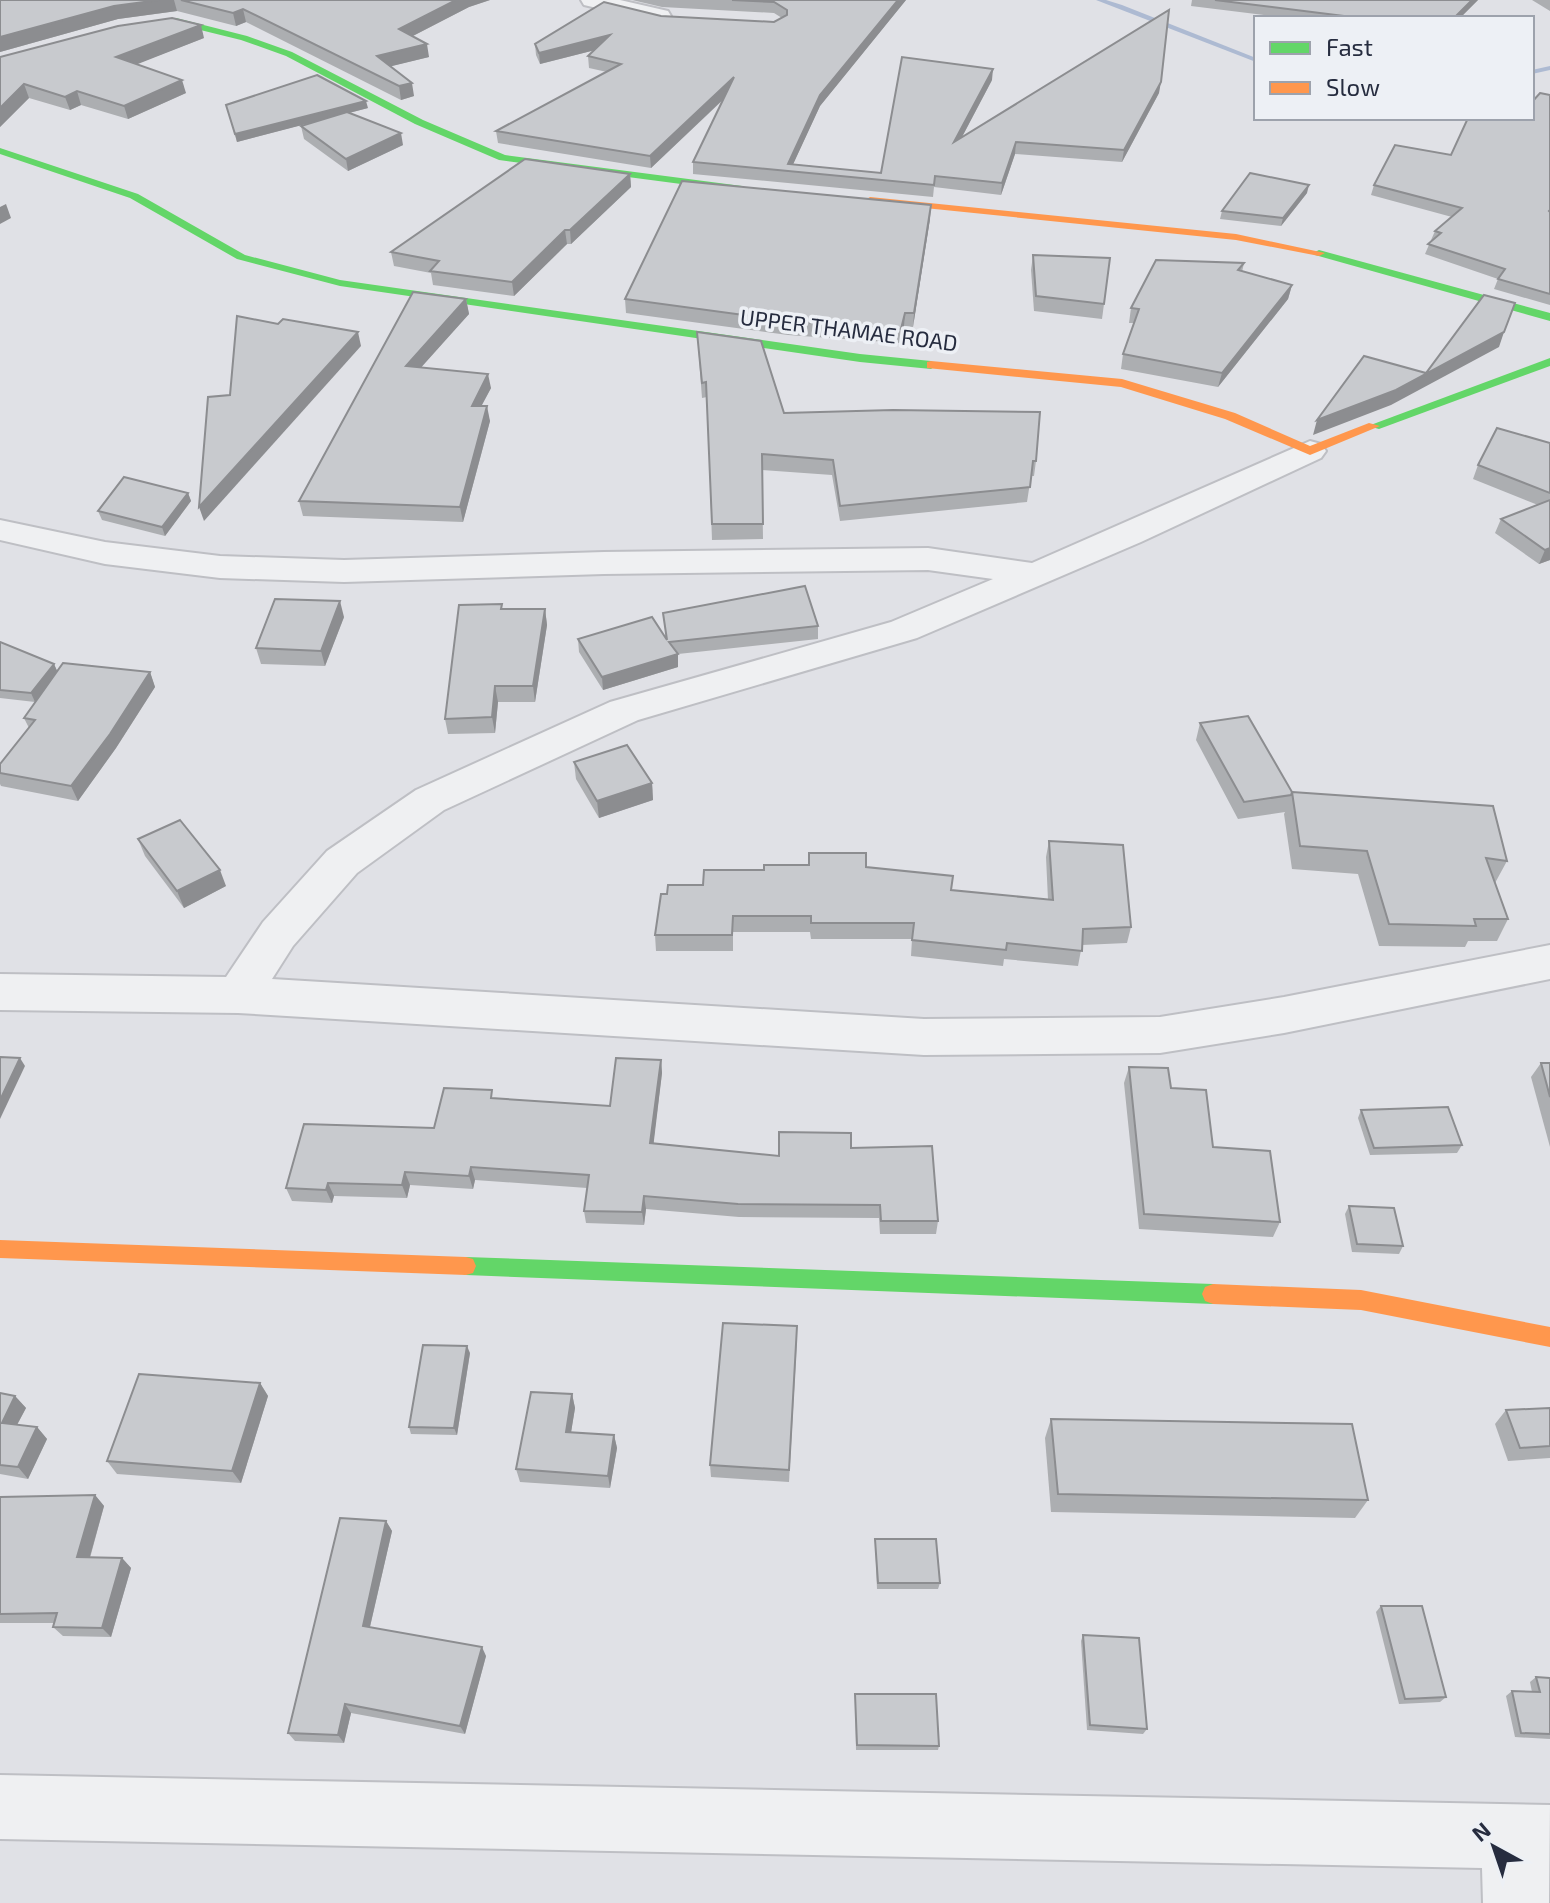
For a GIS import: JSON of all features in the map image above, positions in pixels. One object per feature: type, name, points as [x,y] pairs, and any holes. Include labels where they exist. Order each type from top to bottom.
[{"type":"street","points":[[592,0],[662,17],[688,19]]},
{"type":"street","points":[[119,29],[176,21],[244,38],[289,54],[419,122],[503,158],[693,185],[761,190]]},
{"type":"street","name":"UPPER THAMAE ROAD","points":[[0,151],[134,196],[241,257],[340,283],[860,358],[1122,383],[1230,416],[1310,451]]},
{"type":"street","points":[[851,198],[1236,237],[1330,255],[1550,317]]},
{"type":"street","points":[[238,995],[278,934],[342,862],[430,800],[624,711],[904,630],[1129,535],[1310,451],[1467,390],[1550,362]]},
{"type":"street","points":[[0,530],[105,553],[220,567],[344,571],[604,563],[928,559],[1035,574]]},
{"type":"street","points":[[0,992],[238,995],[924,1037],[1160,1035],[1284,1015],[1550,962]]},
{"type":"street","points":[[0,1249],[1361,1300],[1550,1337]]},
{"type":"street","points":[[0,1807],[1532,1837],[1516,1903]]},
{"type":"building","points":[[0,0],[159,0],[114,6],[0,37]]},
{"type":"building","points":[[181,0],[456,0],[399,29],[427,44],[377,56],[412,83],[399,86],[243,9],[233,13]]},
{"type":"building","points":[[732,0],[898,0],[820,95],[788,164],[881,173],[902,57],[993,69],[954,142],[1169,10],[1161,82],[1124,150],[1016,142],[1002,183],[935,176],[934,185],[693,162],[734,77],[650,156],[496,131],[621,64],[588,56],[610,35],[539,53],[535,44],[604,2],[661,16],[774,22],[787,15],[787,10],[774,2]]},
{"type":"building","points":[[1215,0],[1472,0],[1456,16],[1344,16]]},
{"type":"building","points":[[172,18],[201,25],[116,57],[182,80],[124,106],[77,91],[65,97],[24,84],[0,108],[0,57],[118,26]]},
{"type":"building","points":[[317,75],[366,101],[235,134],[226,105]]},
{"type":"building","points":[[1540,93],[1550,95],[1550,294],[1498,279],[1505,269],[1428,244],[1441,233],[1435,231],[1462,208],[1374,185],[1395,145],[1451,155],[1467,120],[1534,120],[1534,100]]},
{"type":"building","points":[[347,112],[401,133],[346,159],[301,126]]},
{"type":"building","points":[[525,159],[630,174],[570,230],[565,230],[512,282],[430,271],[439,261],[391,252]]},
{"type":"building","points":[[1250,173],[1309,185],[1283,218],[1222,211]]},
{"type":"building","points":[[682,181],[931,205],[914,313],[905,313],[901,329],[788,321],[625,299]]},
{"type":"building","points":[[1033,255],[1110,258],[1104,304],[1036,296]]},
{"type":"building","points":[[1156,260],[1244,263],[1238,270],[1292,285],[1222,373],[1123,354],[1139,309],[1131,308]]},
{"type":"building","points":[[413,292],[466,299],[406,366],[488,374],[472,406],[487,406],[460,507],[299,501]]},
{"type":"building","points":[[1484,295],[1515,303],[1504,332],[1396,390],[1317,420],[1364,356],[1426,373]]},
{"type":"building","points":[[237,316],[278,324],[283,319],[358,332],[199,507],[208,397],[230,395]]},
{"type":"building","points":[[697,332],[761,341],[784,413],[893,410],[1040,412],[1036,461],[1033,461],[1030,487],[840,506],[833,460],[762,454],[763,524],[712,524],[706,382],[702,383]]},
{"type":"building","points":[[1497,428],[1550,443],[1550,493],[1478,465]]},
{"type":"building","points":[[124,477],[188,493],[162,527],[98,511]]},
{"type":"building","points":[[1550,500],[1550,548],[1545,550],[1501,519]]},
{"type":"building","points":[[805,586],[818,626],[669,642],[678,654],[602,677],[578,639],[652,617],[667,640],[663,613]]},
{"type":"building","points":[[275,599],[340,601],[321,651],[256,648]]},
{"type":"building","points":[[502,604],[501,609],[545,609],[533,686],[495,686],[492,717],[445,719],[459,605]]},
{"type":"building","points":[[0,642],[54,664],[31,693],[0,690]]},
{"type":"building","points":[[63,663],[150,672],[110,734],[71,786],[0,773],[0,764],[35,720],[24,718]]},
{"type":"building","points":[[1248,716],[1291,795],[1244,802],[1200,723]]},
{"type":"building","points":[[627,745],[652,783],[597,801],[574,762]]},
{"type":"building","points":[[1292,792],[1493,806],[1507,861],[1486,858],[1508,919],[1474,919],[1476,926],[1389,924],[1367,851],[1300,846]]},
{"type":"building","points":[[180,820],[220,870],[177,891],[138,839]]},
{"type":"building","points":[[1049,841],[1123,845],[1131,927],[1083,929],[1082,951],[1007,943],[1006,950],[912,940],[914,923],[811,923],[811,916],[733,916],[732,935],[655,935],[661,894],[667,894],[668,885],[703,885],[704,870],[764,870],[764,865],[809,865],[809,853],[866,853],[866,867],[953,876],[951,890],[1053,900]]},
{"type":"building","points":[[0,1057],[20,1058],[0,1100]]},
{"type":"building","points":[[616,1058],[661,1060],[650,1143],[779,1156],[779,1132],[851,1133],[851,1148],[932,1146],[938,1221],[881,1221],[880,1205],[738,1204],[644,1196],[642,1212],[584,1211],[589,1175],[471,1167],[469,1176],[405,1172],[402,1185],[328,1183],[326,1190],[286,1188],[304,1124],[434,1128],[444,1088],[492,1090],[491,1098],[610,1106]]},
{"type":"building","points":[[1541,1063],[1550,1063],[1550,1097]]},
{"type":"building","points":[[1129,1067],[1168,1068],[1171,1088],[1206,1090],[1213,1147],[1270,1151],[1280,1222],[1144,1214]]},
{"type":"building","points":[[1448,1107],[1462,1145],[1374,1148],[1361,1110]]},
{"type":"building","points":[[1349,1206],[1394,1208],[1403,1246],[1357,1244]]},
{"type":"building","points":[[723,1323],[797,1326],[789,1470],[710,1465]]},
{"type":"building","points":[[423,1345],[467,1346],[454,1428],[409,1427]]},
{"type":"building","points":[[139,1374],[260,1383],[232,1471],[107,1461]]},
{"type":"building","points":[[531,1392],[572,1394],[566,1432],[614,1435],[608,1476],[516,1469]]},
{"type":"building","points":[[0,1393],[15,1396],[2,1423],[37,1427],[18,1467],[0,1465]]},
{"type":"building","points":[[1550,1408],[1550,1446],[1520,1448],[1506,1410]]},
{"type":"building","points":[[1051,1419],[1352,1424],[1368,1500],[1058,1494]]},
{"type":"building","points":[[95,1495],[77,1557],[122,1558],[102,1628],[53,1627],[57,1613],[0,1614],[0,1497]]},
{"type":"building","points":[[340,1518],[386,1521],[363,1626],[482,1647],[460,1726],[345,1704],[338,1735],[288,1733]]},
{"type":"building","points":[[875,1539],[936,1539],[940,1583],[878,1583]]},
{"type":"building","points":[[1381,1606],[1422,1606],[1446,1697],[1405,1699]]},
{"type":"building","points":[[1083,1635],[1139,1638],[1147,1729],[1090,1725]]},
{"type":"building","points":[[1536,1677],[1550,1678],[1550,1734],[1521,1733],[1512,1691],[1540,1692]]},
{"type":"building","points":[[855,1694],[936,1694],[939,1746],[857,1745]]},
{"type":"waterway","points":[[1099,0],[1254,59]]},
{"type":"waterway","points":[[1534,72],[1550,68]]},
{"type":"traffic: fast","points":[[142,25],[176,21],[244,38],[289,54],[419,122],[503,158],[742,189]]},
{"type":"traffic: fast","points":[[0,151],[134,196],[241,257],[340,283],[860,358],[931,365]]},
{"type":"traffic: fast","points":[[1319,253],[1550,317]]},
{"type":"traffic: fast","points":[[1374,426],[1550,362]]},
{"type":"traffic: fast","points":[[466,1266],[1213,1294]]},
{"type":"traffic: slow","points":[[870,200],[1236,237],[1319,253]]},
{"type":"traffic: slow","points":[[931,365],[1122,383],[1230,416],[1310,451],[1374,426]]},
{"type":"traffic: slow","points":[[0,1249],[466,1266]]},
{"type":"traffic: slow","points":[[1213,1294],[1361,1300],[1550,1337]]}]
